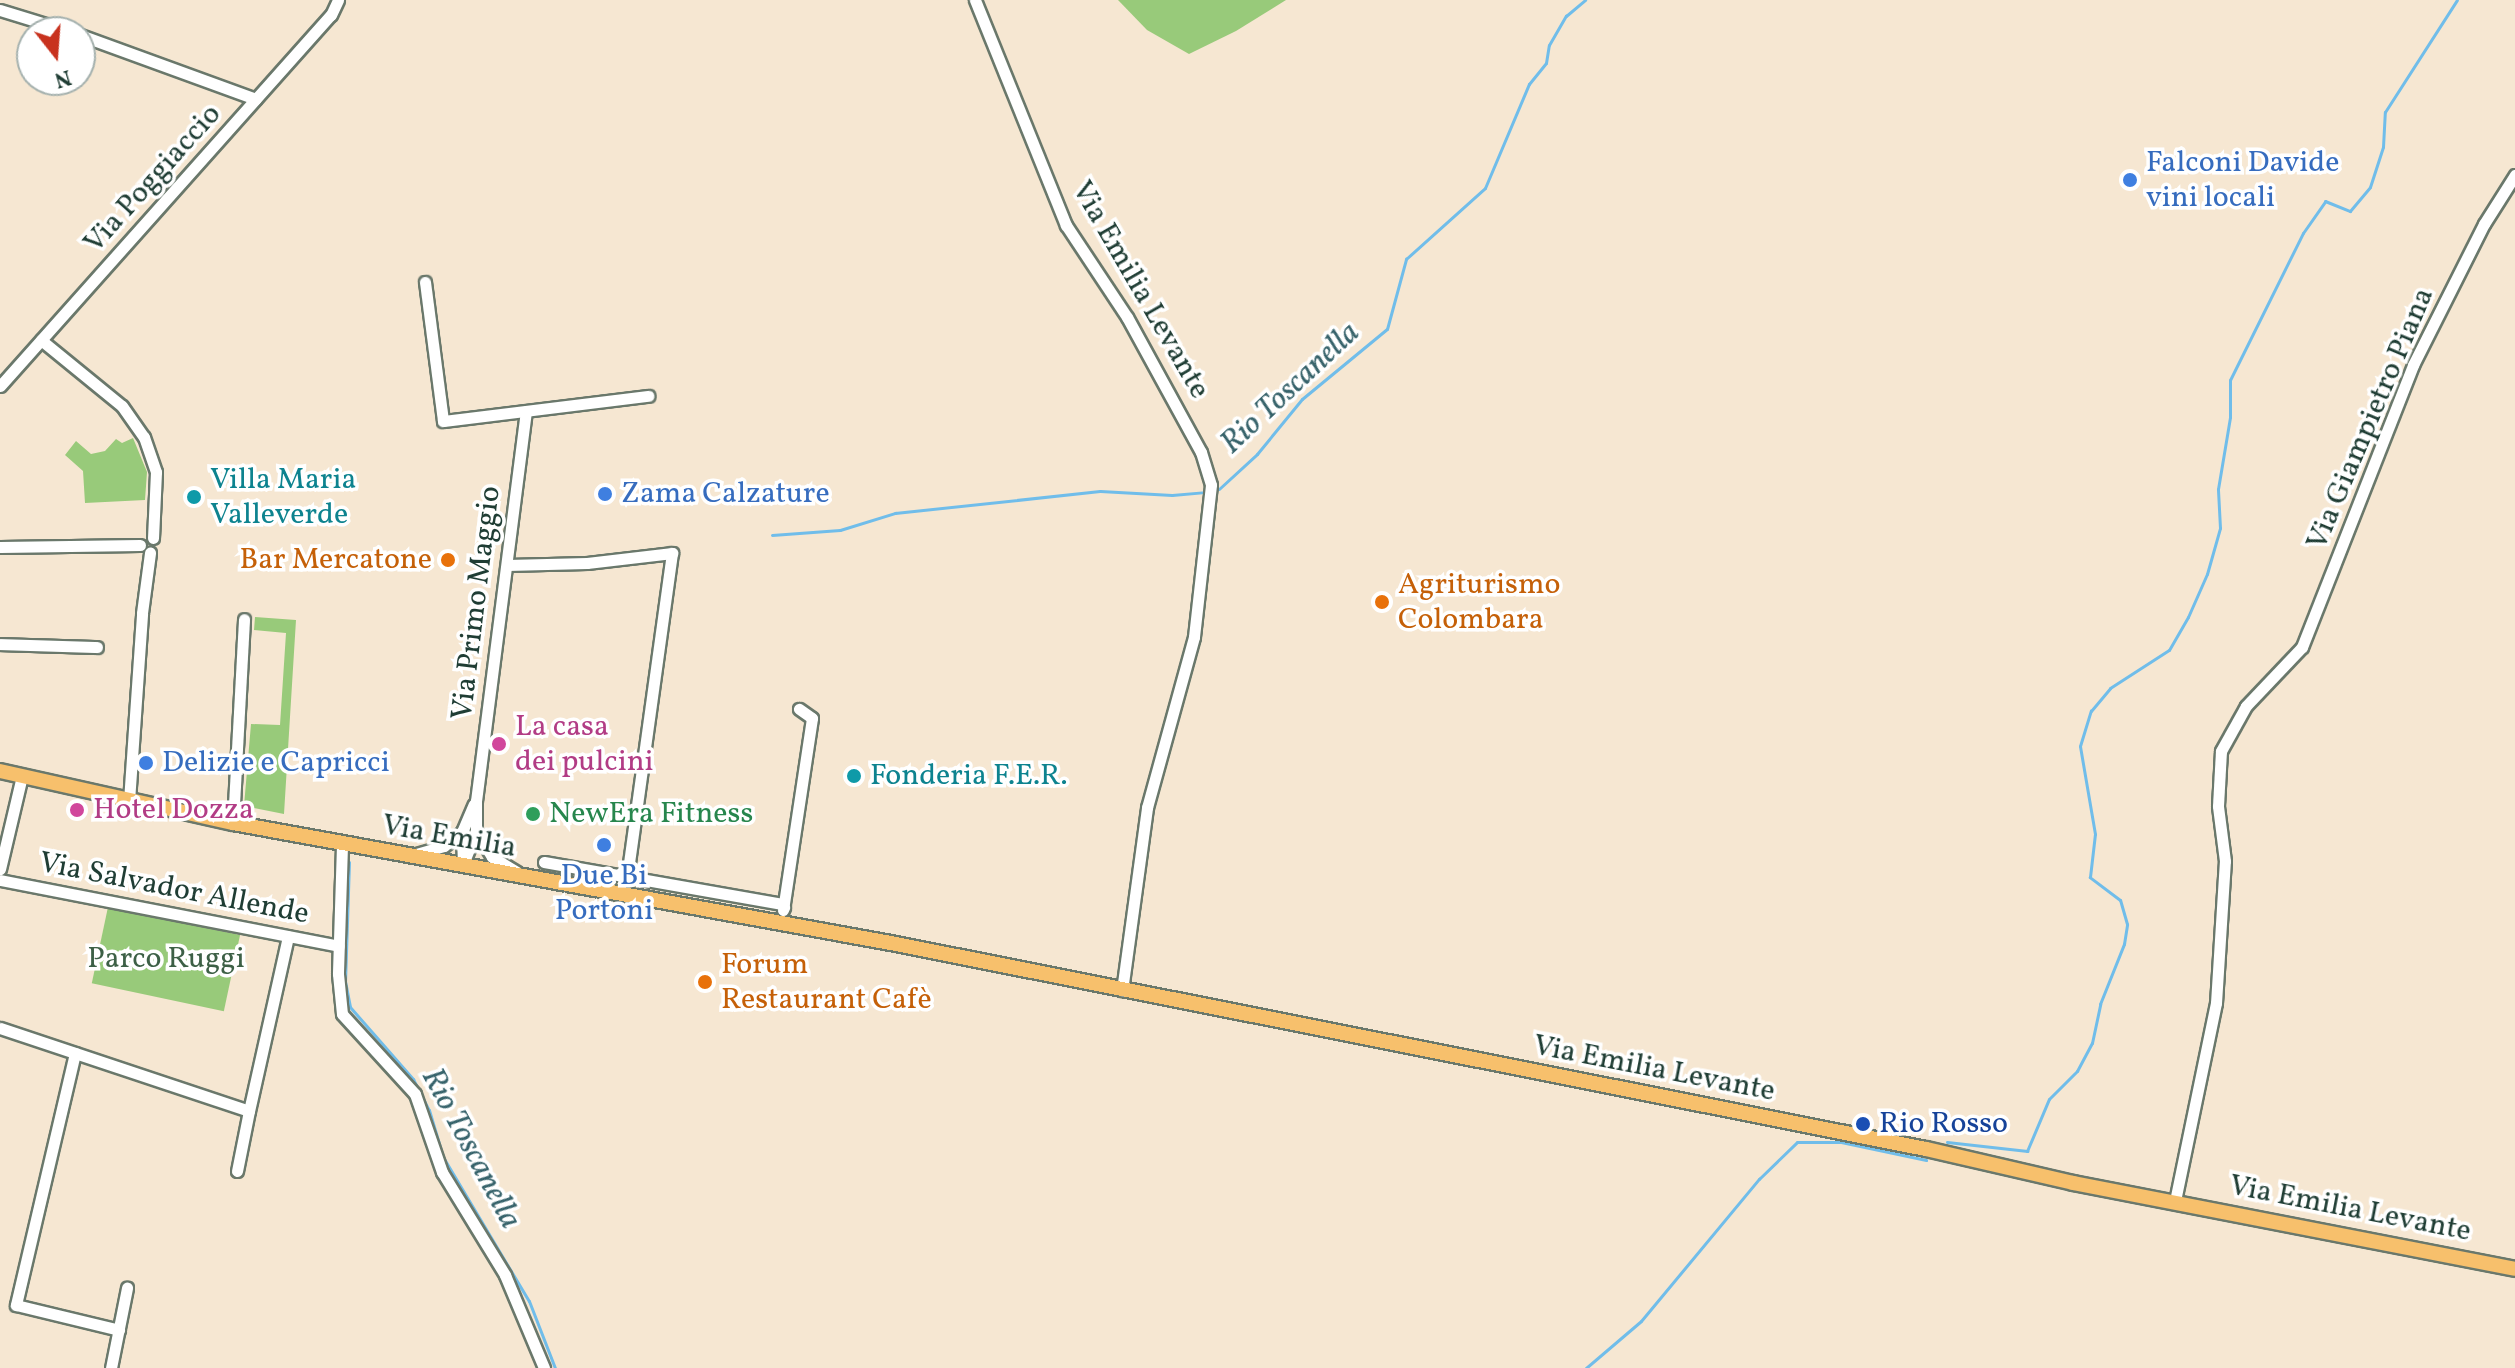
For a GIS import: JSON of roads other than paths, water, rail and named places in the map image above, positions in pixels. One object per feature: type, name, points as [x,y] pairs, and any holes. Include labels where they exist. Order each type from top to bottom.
[{"type":"main road","name":"Via Emilia","points":[[0,771],[342,845],[523,876],[782,914],[891,943]]},
{"type":"main road","name":"Via Emilia Levante","points":[[891,943],[2515,1269]]},
{"type":"street","name":"Via Poggiaccio","points":[[0,386],[331,15],[338,0]]},
{"type":"street","name":"Via Emilia Levante","points":[[975,0],[1066,225],[1127,317],[1201,452],[1211,485],[1194,637],[1147,808],[1122,990]]},
{"type":"street","points":[[0,10],[20,16]]},
{"type":"street","points":[[96,41],[256,99]]},
{"type":"street","name":"Via Giampietro Piana","points":[[2175,1201],[2216,1003],[2225,861],[2218,806],[2221,751],[2246,706],[2302,647],[2413,365],[2484,224],[2515,175]]},
{"type":"street","points":[[425,282],[443,421],[648,396]]},
{"type":"street","points":[[0,547],[145,549],[156,546],[153,538],[156,472],[144,437],[113,398],[41,340]]},
{"type":"street","points":[[0,365],[13,372]]},
{"type":"street","name":"Via Primo Maggio","points":[[463,864],[476,831],[476,801],[526,411]]},
{"type":"street","points":[[129,801],[145,549]]},
{"type":"street","points":[[507,565],[587,563],[672,553],[627,877]]},
{"type":"street","points":[[233,823],[244,619]]},
{"type":"street","points":[[0,644],[97,647]]},
{"type":"street","points":[[544,862],[627,877],[782,914],[812,718],[799,709]]},
{"type":"street","points":[[0,869],[22,776]]},
{"type":"street","name":"Via Primo Maggio","points":[[463,864],[462,832],[476,801]]},
{"type":"street","points":[[476,831],[492,857],[523,876]]},
{"type":"street","points":[[410,855],[444,846],[462,832]]},
{"type":"street","points":[[342,845],[339,946],[342,1014],[415,1094],[446,1180],[505,1275],[544,1368]]},
{"type":"street","name":"Via Salvador Allende","points":[[0,880],[339,946]]},
{"type":"street","points":[[237,1171],[288,936]]},
{"type":"street","points":[[0,1028],[249,1111]]},
{"type":"street","points":[[75,1053],[16,1305],[119,1330]]},
{"type":"street","points":[[111,1368],[127,1288]]},
{"type":"waterway","name":"Rio Toscanella","points":[[1219,489],[1257,454],[1302,399],[1387,329],[1406,259],[1485,188],[1529,84],[1546,63],[1549,45],[1566,16],[1585,0]]},
{"type":"waterway","points":[[1947,1142],[2027,1151],[2049,1099],[2077,1071],[2092,1043],[2100,1004],[2124,944],[2127,924],[2120,900],[2090,877],[2095,834],[2080,746],[2091,711],[2110,688],[2169,650],[2188,617],[2207,574],[2220,528],[2218,489],[2230,417],[2230,380],[2303,233],[2325,201],[2350,211],[2370,187],[2383,147],[2385,112],[2457,0]]},
{"type":"waterway","name":"Rio Toscanella","points":[[772,535],[840,530],[895,513],[1100,491],[1172,495],[1205,492]]},
{"type":"waterway","name":"Rio Toscanella","points":[[349,862],[345,981],[350,1007],[413,1079],[429,1110],[443,1157],[529,1301],[555,1368]]},
{"type":"waterway","points":[[1586,1368],[1641,1321],[1759,1179],[1797,1142],[1841,1142],[1926,1160]]},
{"type":"place","name":"Falconi Davide vini locali","points":[[2130,180]]},
{"type":"place","name":"Zama Calzature","points":[[605,494]]},
{"type":"place","name":"Villa Maria Valleverde","points":[[194,497]]},
{"type":"place","name":"Bar Mercatone","points":[[448,560]]},
{"type":"place","name":"Agriturismo Colombara","points":[[1382,602]]},
{"type":"place","name":"La casa dei pulcini","points":[[499,744]]},
{"type":"place","name":"Delizie e Capricci","points":[[146,763]]},
{"type":"place","name":"Fonderia F.E.R.","points":[[854,776]]},
{"type":"place","name":"Hotel Dozza","points":[[77,810]]},
{"type":"place","name":"NewEra Fitness","points":[[533,814]]},
{"type":"place","name":"Due Bi Portoni","points":[[604,845]]},
{"type":"place","name":"Forum Restaurant Cafè","points":[[705,982]]},
{"type":"place","name":"Rio Rosso","points":[[1863,1124]]},
{"type":"park label","name":"Parco Ruggi","points":[[166,959]]}]
